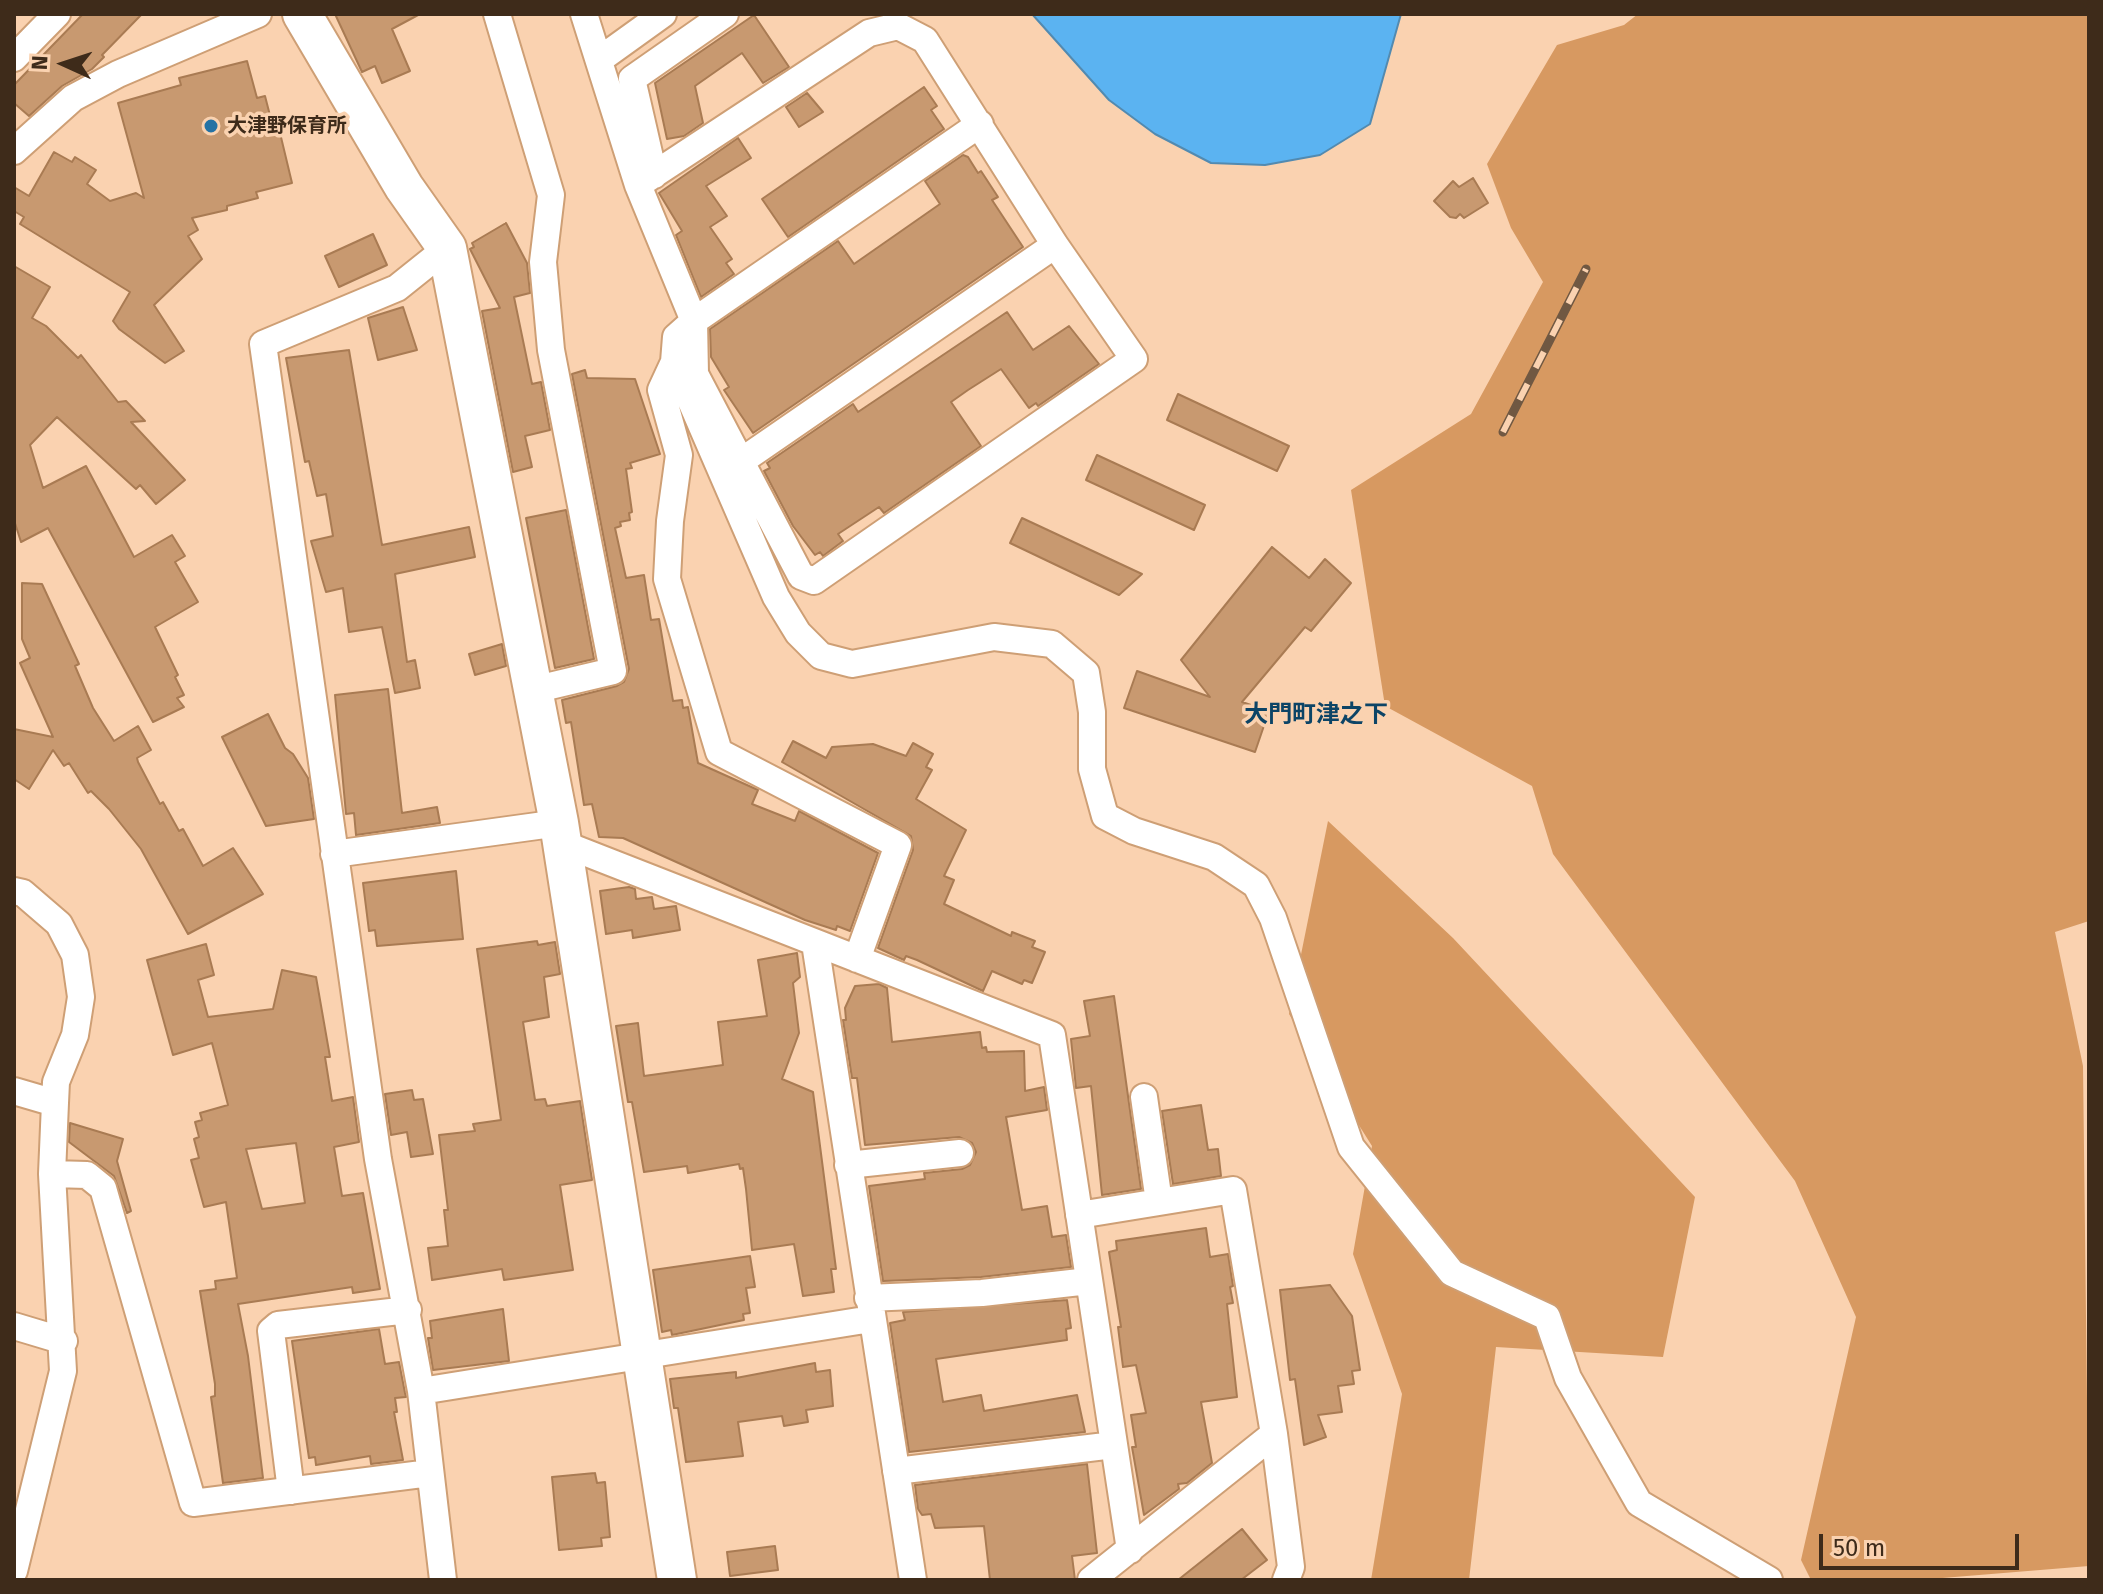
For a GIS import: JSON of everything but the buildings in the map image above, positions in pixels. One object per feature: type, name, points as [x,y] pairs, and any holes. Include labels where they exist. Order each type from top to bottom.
[{"type":"street","points":[[14,58],[57,14]]},
{"type":"street","points":[[19,140],[73,98],[258,14]]},
{"type":"street","points":[[302,14],[389,164],[447,248],[560,833],[645,1357],[677,1580]]},
{"type":"street","points":[[497,14],[551,195],[543,262],[551,350],[613,671],[533,690]]},
{"type":"street","points":[[584,14],[694,321],[695,374],[801,576],[814,581],[1134,359],[1055,245],[925,40],[898,26],[869,33],[646,180]]},
{"type":"street","points":[[599,60],[663,14]]},
{"type":"street","points":[[646,180],[632,79],[725,14]]},
{"type":"street","points":[[857,959],[898,845],[719,752],[711,734],[667,579],[670,521],[679,455],[661,390],[674,362],[676,337],[694,321],[980,124]]},
{"type":"street","points":[[740,462],[1055,245]]},
{"type":"street","points":[[443,1580],[421,1391],[378,1159],[263,344],[397,288],[447,248]]},
{"type":"street","points":[[674,362],[776,597],[798,633],[821,656],[852,664],[994,637],[1052,644],[1086,673],[1092,712],[1092,769],[1105,816],[1134,831],[1214,857],[1256,885],[1273,918],[1351,1147],[1452,1273],[1547,1317],[1568,1378],[1639,1503],[1769,1580]]},
{"type":"street","points":[[334,854],[560,833],[815,943],[1052,1035],[1130,1550]]},
{"type":"street","points":[[14,891],[23,893],[59,924],[75,955],[81,997],[75,1035],[56,1082],[52,1174],[64,1341],[63,1371],[15,1565]]},
{"type":"street","points":[[815,943],[913,1580]]},
{"type":"street","points":[[14,1091],[55,1103]]},
{"type":"street","points":[[1144,1097],[1159,1202]]},
{"type":"street","points":[[848,1165],[960,1153]]},
{"type":"street","points":[[52,1174],[87,1175],[103,1188],[193,1503],[430,1473]]},
{"type":"street","points":[[1079,1215],[1233,1190],[1274,1434],[1291,1567],[1286,1580]]},
{"type":"street","points":[[421,1391],[645,1357],[870,1308],[1089,1281]]},
{"type":"street","points":[[291,1491],[271,1331],[278,1325],[408,1310]]},
{"type":"street","points":[[14,1326],[64,1341]]},
{"type":"street","points":[[1091,1580],[1274,1434]]},
{"type":"street","points":[[896,1471],[1114,1445]]},
{"type":"shaded area","points":[[1638,14],[2089,14],[2089,921],[2055,932],[2083,1066],[2089,1566],[1918,1580],[1811,1580],[1801,1560],[1856,1317],[1795,1181],[1553,854],[1532,786],[1385,706],[1351,490],[1471,414],[1543,282],[1511,228],[1487,164],[1557,45],[1624,25]]},
{"type":"shaded area","points":[[1328,821],[1453,938],[1695,1197],[1663,1357],[1496,1347],[1469,1580],[1371,1580],[1402,1394],[1353,1254],[1372,1146],[1289,1014]]},
{"type":"water","points":[[1032,14],[1401,14],[1370,124],[1320,155],[1265,165],[1211,163],[1155,134],[1109,100]]},
{"type":"railway","points":[[1503,432],[1586,269]]},
{"type":"place","name":"大津野保育所","points":[[211,126]]},
{"type":"district","name":"大門町津之下","points":[[1316,715]]}]
